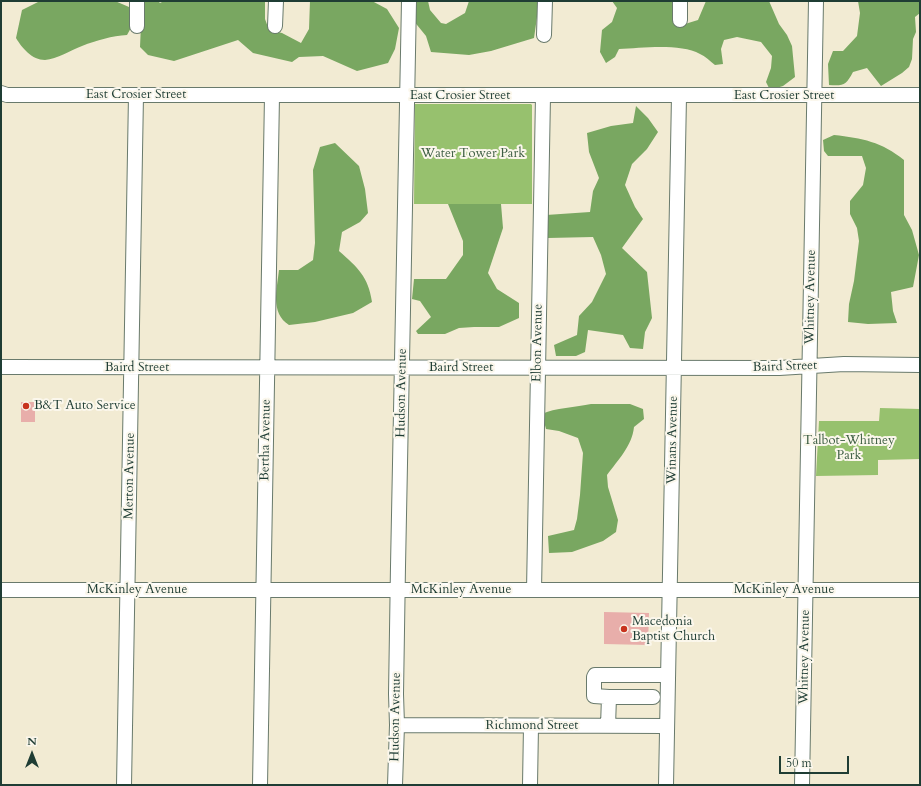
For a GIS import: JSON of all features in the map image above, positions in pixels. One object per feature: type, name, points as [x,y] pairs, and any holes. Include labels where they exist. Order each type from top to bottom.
[{"type":"street","points":[[137,1],[137,26]]},
{"type":"street","points":[[275,26],[276,1]]},
{"type":"street","name":"Hudson Avenue","points":[[395,785],[398,725],[396,694],[409,1]]},
{"type":"street","points":[[544,35],[545,1]]},
{"type":"street","points":[[680,1],[680,20]]},
{"type":"street","name":"Whitney Avenue","points":[[802,785],[816,1]]},
{"type":"street","name":"East Crosier Street","points":[[1,93],[7,95],[272,96],[920,95]]},
{"type":"street","name":"Merton Avenue","points":[[124,785],[136,95]]},
{"type":"street","name":"Bertha Avenue","points":[[260,785],[272,96]]},
{"type":"street","name":"Elbon Avenue","points":[[534,590],[543,96]]},
{"type":"street","name":"Winans Avenue","points":[[666,785],[679,96]]},
{"type":"street","name":"Baird Street","points":[[1,367],[779,368],[844,364],[920,364]]},
{"type":"street","name":"McKinley Avenue","points":[[1,590],[920,590]]},
{"type":"street","points":[[653,696],[594,696],[594,677],[595,675],[668,675]]},
{"type":"street","points":[[608,726],[609,697]]},
{"type":"street","name":"Richmond Street","points":[[398,725],[666,726]]},
{"type":"street","points":[[530,785],[531,726]]},
{"type":"green space","points":[[40,1],[115,1],[129,7],[132,26],[127,35],[99,40],[54,58],[45,60],[36,58],[21,46],[16,38],[22,10]]},
{"type":"green space","points":[[142,1],[158,1],[160,3],[164,1],[265,1],[265,19],[269,30],[282,33],[301,43],[309,29],[310,1],[372,1],[387,9],[399,28],[395,49],[388,63],[357,71],[323,56],[299,57],[292,62],[253,53],[238,40],[174,61],[148,55],[140,47]]},
{"type":"green space","points":[[416,1],[428,1],[430,10],[441,23],[446,24],[465,13],[469,1],[537,1],[537,17],[534,38],[491,51],[469,55],[431,52],[426,36],[413,20]]},
{"type":"green space","points":[[612,1],[674,1],[673,17],[685,24],[698,20],[706,1],[769,1],[779,24],[787,35],[792,46],[795,77],[783,86],[770,90],[766,82],[771,68],[772,56],[761,42],[737,37],[724,40],[721,49],[723,64],[715,65],[704,56],[682,48],[672,47],[619,49],[615,57],[606,63],[600,52],[602,30],[612,22],[617,8]]},
{"type":"green space","points":[[858,1],[920,1],[920,13],[915,17],[916,32],[913,39],[912,59],[909,67],[881,86],[867,68],[853,72],[844,84],[829,85],[828,64],[833,51],[843,51],[857,36],[860,13]]},
{"type":"green space","name":"Water Tower Park","points":[[415,104],[531,104],[532,204],[414,204]]},
{"type":"green space","points":[[636,106],[648,118],[658,132],[647,149],[632,164],[625,185],[635,207],[643,219],[622,248],[647,272],[652,318],[645,332],[643,349],[630,348],[623,335],[588,330],[585,352],[576,356],[556,356],[554,345],[577,335],[579,316],[592,302],[606,274],[601,255],[593,237],[548,238],[546,215],[590,212],[593,191],[599,178],[589,152],[587,133],[611,126],[633,123]]},
{"type":"green space","points":[[834,135],[863,139],[880,145],[904,160],[904,215],[912,230],[919,255],[913,287],[891,292],[893,311],[897,323],[868,324],[848,322],[849,304],[854,281],[859,241],[857,228],[850,214],[850,201],[863,185],[866,168],[862,156],[828,156],[824,151],[823,140]]},
{"type":"green space","points":[[335,143],[359,166],[365,189],[368,213],[360,222],[342,232],[339,251],[352,262],[365,279],[372,302],[353,313],[315,322],[289,325],[279,314],[277,307],[276,293],[279,270],[298,270],[313,260],[315,243],[313,170],[320,147]]},
{"type":"green space","points":[[448,204],[501,204],[503,228],[488,273],[497,289],[519,303],[519,318],[499,327],[459,328],[445,334],[418,334],[416,331],[431,317],[420,301],[412,299],[414,279],[446,279],[463,255],[463,241]]},
{"type":"green space","points":[[591,404],[630,404],[643,409],[644,419],[634,427],[633,434],[627,447],[607,475],[608,487],[618,520],[616,532],[603,541],[572,552],[549,553],[548,536],[574,530],[580,495],[583,453],[578,438],[559,431],[546,429],[542,414],[559,409]]},
{"type":"green space","name":"Talbot-Whitney Park","points":[[880,408],[920,409],[920,459],[878,460],[878,475],[816,476],[819,421],[879,421]]},
{"type":"building","points":[[21,402],[35,402],[35,422],[21,422]]},
{"type":"building","points":[[604,612],[649,613],[648,645],[604,644]]},
{"type":"place","name":"B&T Auto Service","points":[[26,406]]},
{"type":"place","name":"Macedonia Baptist Church","points":[[624,629]]}]
